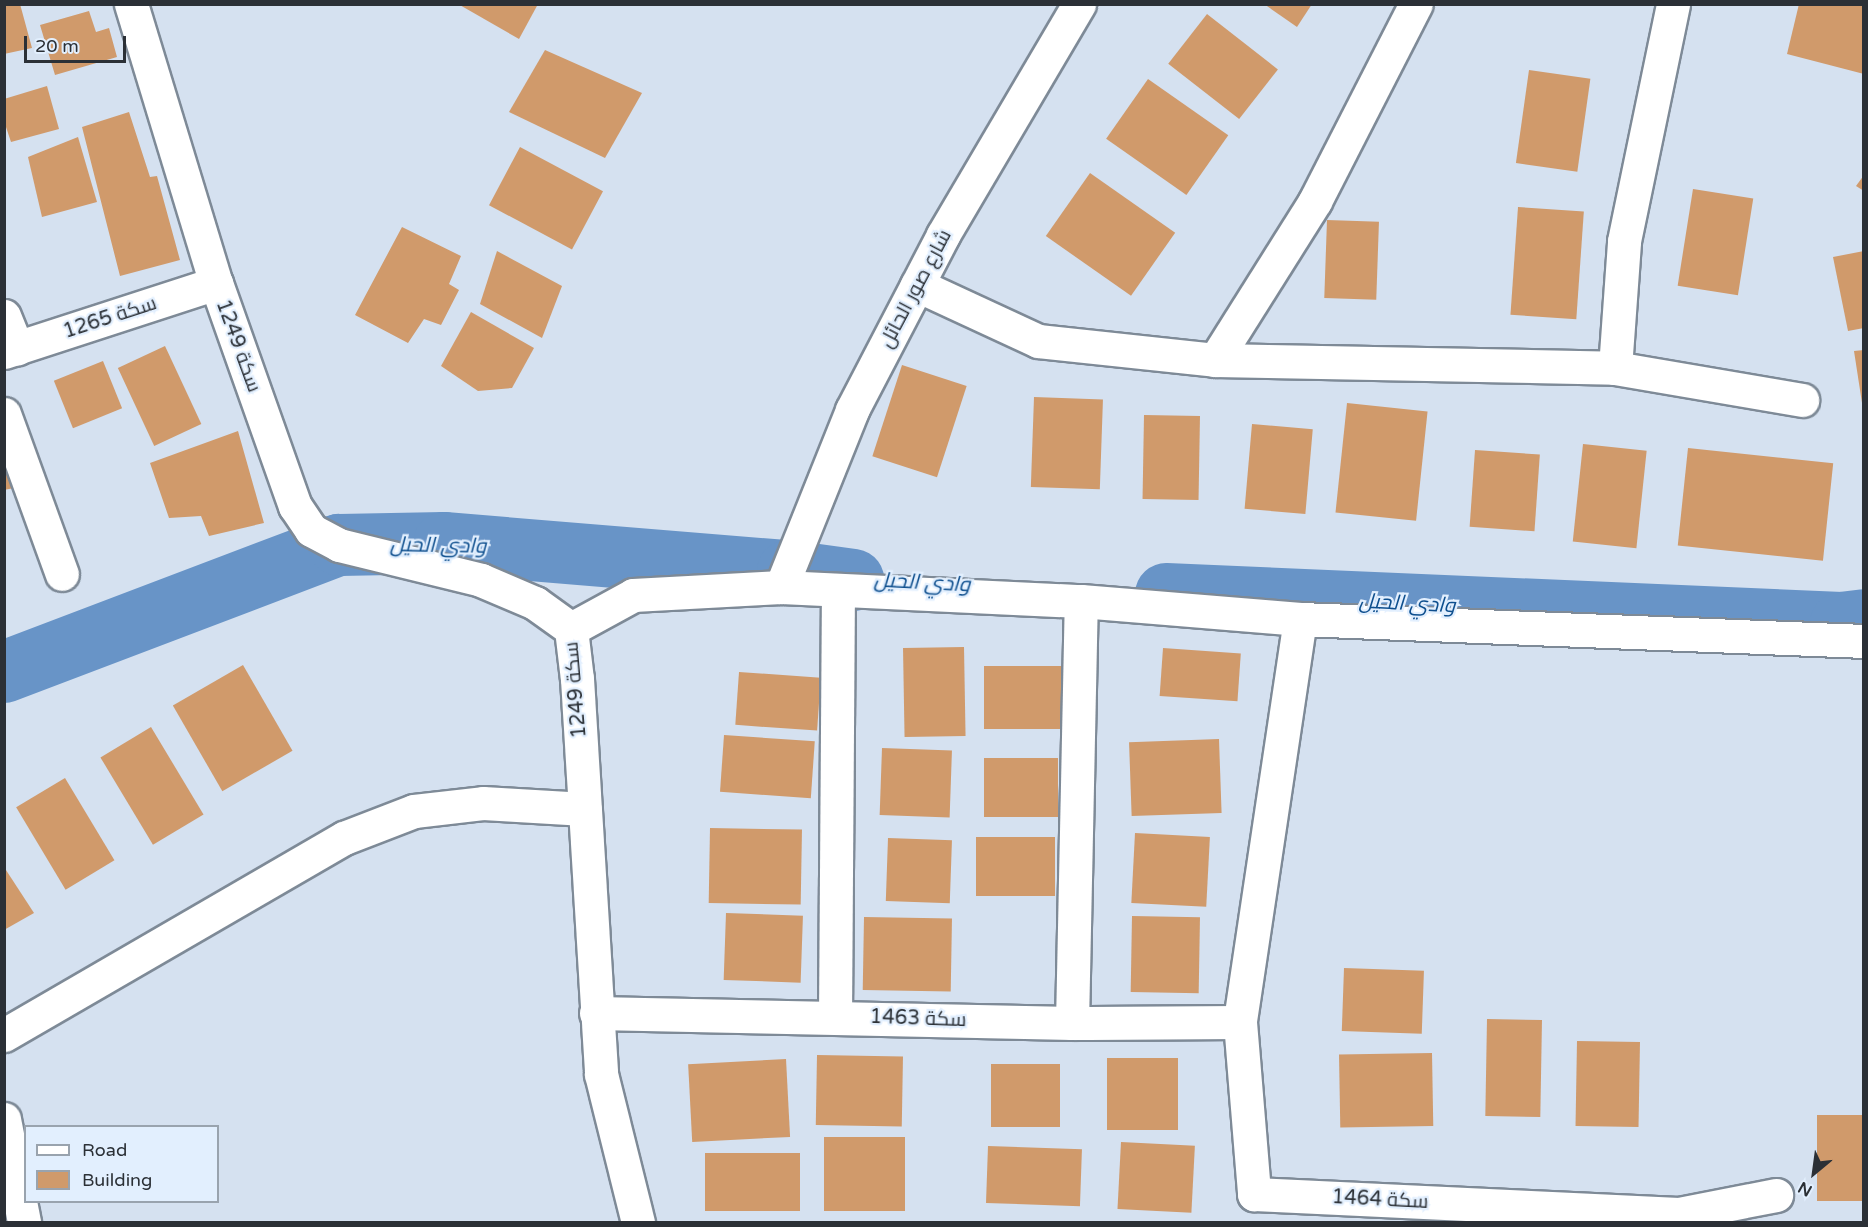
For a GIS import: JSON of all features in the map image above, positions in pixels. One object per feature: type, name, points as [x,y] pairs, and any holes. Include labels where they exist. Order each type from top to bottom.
[{"type":"street","name":"سكة 1249","points":[[130,4],[216,283],[295,506],[311,530],[339,545],[481,580],[535,603],[571,629],[585,809],[601,1074],[638,1222]]},
{"type":"street","name":"شارع صور الحائل","points":[[781,588],[852,410],[918,285],[1079,4]]},
{"type":"street","points":[[1215,360],[1315,201],[1416,4]]},
{"type":"street","points":[[1616,368],[1624,241],[1673,4]]},
{"type":"street","name":"سكة 1265","points":[[11,350],[216,283]]},
{"type":"street","points":[[918,285],[1038,341],[1215,360],[1616,368],[1802,400]]},
{"type":"street","points":[[4,316],[11,350]]},
{"type":"street","points":[[4,414],[62,574]]},
{"type":"street","points":[[571,629],[633,595],[781,588],[1081,601],[1300,619],[1863,641]]},
{"type":"street","points":[[835,1016],[838,590]]},
{"type":"street","points":[[1072,1023],[1081,601]]},
{"type":"street","points":[[1240,1022],[1300,619]]},
{"type":"street","points":[[4,1035],[344,838],[414,811],[483,803],[585,809]]},
{"type":"street","name":"سكة 1463","points":[[596,1013],[835,1016],[1072,1023],[1240,1022]]},
{"type":"street","name":"سكة 1464","points":[[1240,1022],[1254,1194],[1679,1218],[1776,1195]]},
{"type":"street","points":[[4,1119],[24,1222]]},
{"type":"building","points":[[4,4],[20,4],[32,48],[4,54]]},
{"type":"building","points":[[458,4],[538,4],[519,39]]},
{"type":"building","points":[[1264,4],[1312,4],[1297,27]]},
{"type":"building","points":[[1799,4],[1864,4],[1864,74],[1787,54]]},
{"type":"building","points":[[89,11],[96,32],[109,28],[117,57],[55,75],[40,25]]},
{"type":"building","points":[[1207,14],[1278,69],[1239,119],[1168,64]]},
{"type":"building","points":[[545,50],[642,93],[605,158],[509,112]]},
{"type":"building","points":[[1529,70],[1590,79],[1577,172],[1516,163]]},
{"type":"building","points":[[1148,79],[1228,135],[1186,195],[1106,139]]},
{"type":"building","points":[[47,86],[59,129],[11,142],[4,121],[4,99]]},
{"type":"building","points":[[129,112],[150,177],[157,176],[180,260],[120,276],[82,127]]},
{"type":"building","points":[[78,137],[97,202],[42,217],[28,157]]},
{"type":"building","points":[[520,147],[603,191],[572,249],[489,205]]},
{"type":"building","points":[[1090,173],[1175,233],[1131,296],[1046,236]]},
{"type":"building","points":[[1864,175],[1864,191],[1856,186]]},
{"type":"building","points":[[1693,189],[1753,199],[1738,295],[1678,286]]},
{"type":"building","points":[[1518,207],[1584,212],[1576,319],[1510,315]]},
{"type":"building","points":[[1327,220],[1379,222],[1376,300],[1324,298]]},
{"type":"building","points":[[402,227],[461,256],[449,284],[459,290],[441,325],[424,319],[408,343],[355,315]]},
{"type":"building","points":[[497,251],[562,286],[542,338],[480,304]]},
{"type":"building","points":[[1864,251],[1864,328],[1848,331],[1833,257]]},
{"type":"building","points":[[471,312],[534,348],[512,388],[478,391],[441,366]]},
{"type":"building","points":[[165,346],[201,424],[154,446],[118,368]]},
{"type":"building","points":[[1864,350],[1864,403],[1862,403],[1854,351]]},
{"type":"building","points":[[103,361],[122,408],[73,428],[54,381]]},
{"type":"building","points":[[902,365],[967,386],[937,477],[872,456]]},
{"type":"building","points":[[1034,397],[1103,399],[1100,489],[1031,487]]},
{"type":"building","points":[[1347,403],[1428,411],[1416,521],[1336,512]]},
{"type":"building","points":[[1144,415],[1200,416],[1199,500],[1143,499]]},
{"type":"building","points":[[1252,424],[1313,429],[1305,514],[1245,509]]},
{"type":"building","points":[[238,431],[264,523],[209,536],[201,516],[169,518],[150,463]]},
{"type":"building","points":[[1583,444],[1647,451],[1636,548],[1573,541]]},
{"type":"building","points":[[1688,448],[1833,463],[1823,561],[1678,545]]},
{"type":"building","points":[[1475,450],[1540,455],[1534,531],[1470,527]]},
{"type":"building","points":[[4,464],[14,488],[4,490]]},
{"type":"building","points":[[964,647],[966,736],[905,737],[903,648]]},
{"type":"building","points":[[1163,648],[1241,653],[1237,701],[1160,696]]},
{"type":"building","points":[[243,665],[292,751],[222,791],[173,706]]},
{"type":"building","points":[[984,666],[1068,666],[1068,729],[984,729]]},
{"type":"building","points":[[739,672],[821,678],[817,731],[735,725]]},
{"type":"building","points":[[151,727],[204,814],[153,845],[100,757]]},
{"type":"building","points":[[724,735],[815,741],[811,798],[720,792]]},
{"type":"building","points":[[1219,739],[1222,813],[1132,816],[1129,742]]},
{"type":"building","points":[[882,748],[952,750],[950,817],[880,815]]},
{"type":"building","points":[[984,758],[1058,758],[1058,817],[984,817]]},
{"type":"building","points":[[65,778],[114,860],[66,890],[16,807]]},
{"type":"building","points":[[710,828],[802,830],[801,905],[709,903]]},
{"type":"building","points":[[1135,833],[1210,837],[1206,907],[1131,903]]},
{"type":"building","points":[[976,837],[1055,837],[1055,896],[976,896]]},
{"type":"building","points":[[888,838],[952,840],[950,903],[886,901]]},
{"type":"building","points":[[4,867],[34,913],[4,930]]},
{"type":"building","points":[[726,913],[803,916],[801,983],[724,980]]},
{"type":"building","points":[[1132,916],[1200,917],[1199,993],[1131,992]]},
{"type":"building","points":[[864,917],[952,919],[951,992],[863,990]]},
{"type":"building","points":[[1344,968],[1424,971],[1422,1034],[1342,1031]]},
{"type":"building","points":[[1487,1019],[1542,1020],[1540,1117],[1485,1116]]},
{"type":"building","points":[[1577,1041],[1640,1042],[1639,1127],[1576,1126]]},
{"type":"building","points":[[1432,1053],[1433,1126],[1340,1128],[1339,1055]]},
{"type":"building","points":[[817,1055],[903,1057],[902,1126],[816,1125]]},
{"type":"building","points":[[1107,1058],[1178,1058],[1178,1130],[1107,1130]]},
{"type":"building","points":[[786,1059],[790,1137],[692,1142],[688,1064]]},
{"type":"building","points":[[991,1064],[1060,1064],[1060,1127],[991,1127]]},
{"type":"building","points":[[1817,1115],[1864,1115],[1864,1201],[1817,1201]]},
{"type":"building","points":[[824,1137],[905,1137],[905,1211],[824,1211]]},
{"type":"building","points":[[1121,1142],[1195,1146],[1191,1213],[1117,1209]]},
{"type":"building","points":[[988,1146],[1082,1149],[1080,1206],[986,1203]]},
{"type":"building","points":[[705,1153],[800,1153],[800,1211],[705,1211]]},
{"type":"waterway","name":"وادي الحيل","points":[[4,672],[339,545],[444,543],[788,571],[853,580]]},
{"type":"waterway","name":"وادي الحيل","points":[[1166,594],[1841,623],[1864,620]]}]
